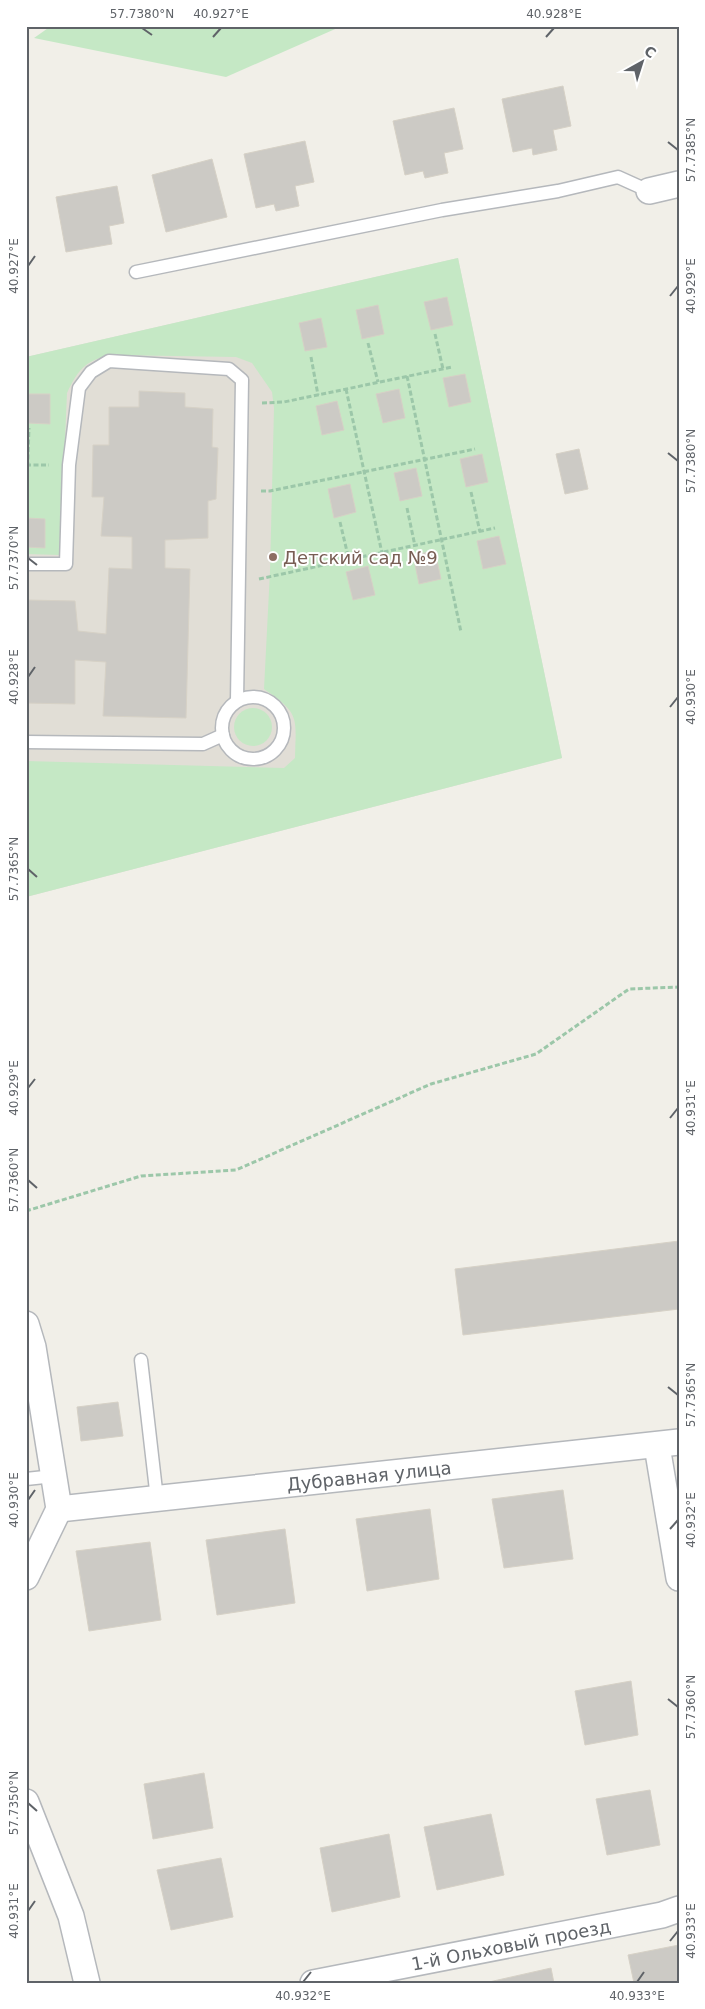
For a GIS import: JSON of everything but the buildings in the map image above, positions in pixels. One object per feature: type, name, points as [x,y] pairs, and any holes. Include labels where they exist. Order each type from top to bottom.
[{"type":"street","points":[[649,191],[679,184]]},
{"type":"street","points":[[26,1324],[33,1347],[59,1509],[26,1577]]},
{"type":"street","points":[[668,1444],[679,1578]]},
{"type":"street","name":"Дубравная улица","points":[[59,1509],[668,1444]]},
{"type":"street","points":[[26,1802],[71,1916],[86,1983]]},
{"type":"street","name":"1-й Ольховый проезд","points":[[313,1983],[662,1916],[679,1909]]},
{"type":"lane","points":[[136,272],[442,210],[558,191],[618,177],[649,191]]},
{"type":"lane","points":[[26,564],[66,564],[70,455],[79,388],[91,372],[109,361],[229,369],[242,380],[237,701]]},
{"type":"lane","points":[[246,697],[257,697],[267,700],[276,706],[282,715],[285,726],[279,747],[271,754],[261,758],[251,759],[233,752],[223,735],[222,725],[225,716],[237,701],[246,697]]},
{"type":"lane","points":[[26,742],[203,744],[223,735]]},
{"type":"lane","points":[[141,1360],[157,1499]]},
{"type":"lane","points":[[26,1479],[54,1476]]},
{"type":"path","points":[[435,334],[443,369]]},
{"type":"path","points":[[368,343],[378,382]]},
{"type":"path","points":[[311,357],[318,395]]},
{"type":"path","points":[[242,403],[284,402],[452,367]]},
{"type":"path","points":[[407,376],[461,632]]},
{"type":"path","points":[[346,389],[382,553]]},
{"type":"path","points":[[26,512],[29,428]]},
{"type":"path","points":[[240,489],[270,491],[475,449]]},
{"type":"path","points":[[472,492],[480,532]]},
{"type":"path","points":[[406,508],[414,546]]},
{"type":"path","points":[[340,522],[349,560]]},
{"type":"path","points":[[239,577],[264,579],[495,528]]},
{"type":"path","points":[[26,1211],[141,1176],[236,1170],[431,1084],[536,1054],[629,989],[679,987]]},
{"type":"shaded area","name":"Детский сад №9","points":[[458,258],[562,758],[26,897],[26,357]]},
{"type":"green space","points":[[51,26],[342,26],[226,77],[34,38]]},
{"type":"green space","name":"Детский сад №9","points":[[458,258],[562,758],[26,897],[26,761],[284,768],[295,758],[296,733],[290,711],[276,697],[264,689],[270,571],[274,408],[272,392],[252,363],[236,357],[113,355],[96,359],[84,366],[67,393],[60,555],[26,554],[26,357]]},
{"type":"green space","points":[[253,708],[267,713],[272,727],[267,741],[253,746],[239,741],[234,727],[239,713]]},
{"type":"place","name":"Детский сад №9","points":[[273,557]]}]
